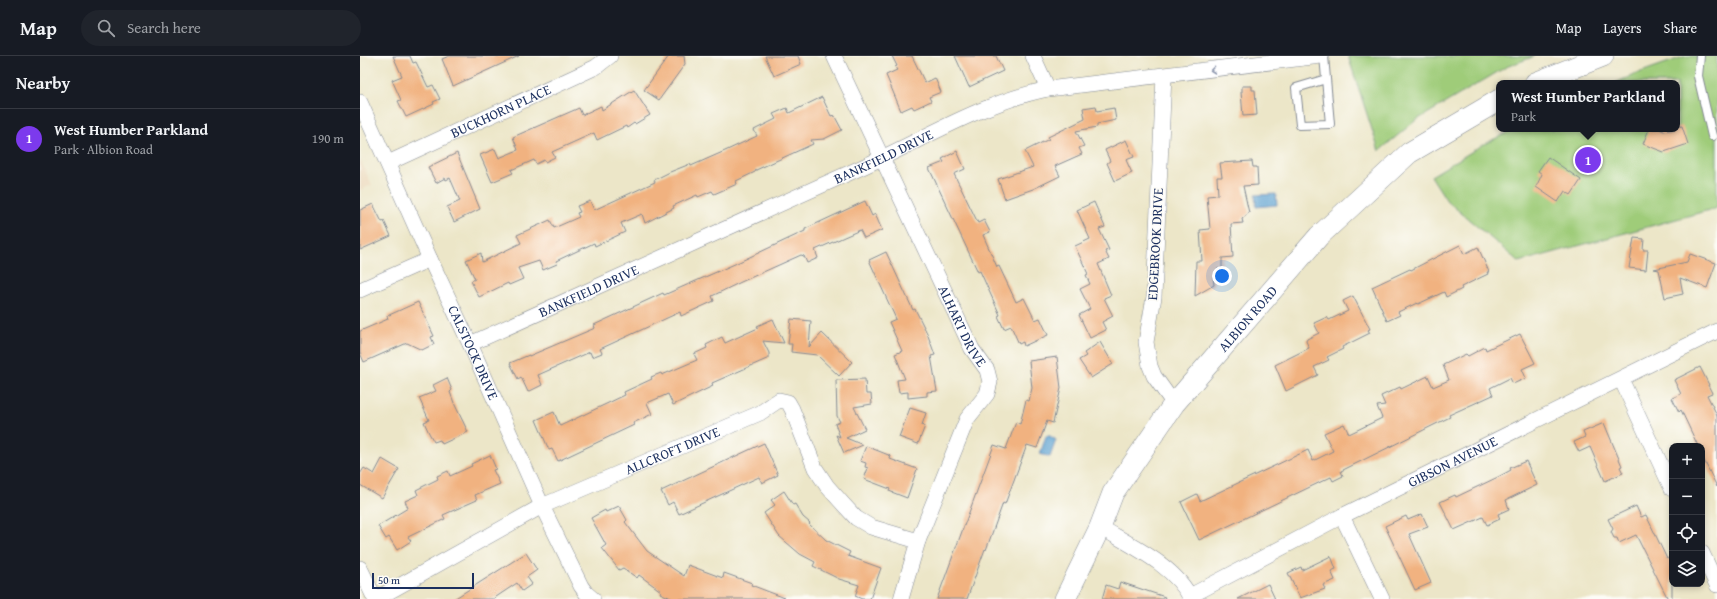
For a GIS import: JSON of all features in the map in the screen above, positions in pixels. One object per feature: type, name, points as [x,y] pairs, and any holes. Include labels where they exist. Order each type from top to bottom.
[{"type":"main road","points":[[1543,80],[1603,56]]},
{"type":"main road","name":"ALBION ROAD","points":[[1065,599],[1100,527],[1113,493],[1174,404],[1320,236],[1409,153],[1496,102]]},
{"type":"street","name":"BUCKHORN PLACE","points":[[388,163],[596,67],[610,56]]},
{"type":"street","name":"ALHART DRIVE","points":[[834,56],[972,349],[987,370],[990,382],[987,394],[967,419],[918,540],[901,599]]},
{"type":"street","points":[[1033,56],[1048,89]]},
{"type":"street","name":"BANKFIELD DRIVE","points":[[470,344],[882,158],[998,103],[1028,93],[1048,89],[1322,56]]},
{"type":"street","name":"EDGEBROOK DRIVE","points":[[1164,76],[1154,297],[1146,342],[1150,366],[1154,376],[1174,404]]},
{"type":"street","name":"CALSTOCK DRIVE","points":[[360,102],[542,506],[581,586],[593,599]]},
{"type":"street","points":[[360,290],[430,259]]},
{"type":"street","name":"GIBSON AVENUE","points":[[1191,597],[1342,516],[1717,331]]},
{"type":"street","points":[[1621,379],[1669,483]]},
{"type":"street","name":"ALLCROFT DRIVE","points":[[376,599],[542,506],[734,425],[760,413],[779,400],[788,402],[815,468],[827,486],[847,509],[856,518],[871,527],[918,540]]},
{"type":"street","points":[[1342,516],[1382,599]]},
{"type":"street","points":[[1100,527],[1160,564],[1176,577],[1191,597]]},
{"type":"street","points":[[1705,559],[1717,585]]},
{"type":"street","points":[[360,568],[376,599]]},
{"type":"lane","points":[[1322,56],[1326,79],[1330,124],[1300,125],[1296,88],[1326,79]]},
{"type":"lane","points":[[1700,56],[1698,76],[1712,136]]},
{"type":"shaded area","points":[[360,159],[372,185],[360,190]]},
{"type":"green space","points":[[1348,56],[1535,56],[1506,67],[1415,121],[1379,151]]},
{"type":"green space","points":[[1686,56],[1717,56],[1717,208],[1519,262],[1447,201],[1431,176],[1486,143],[1509,132],[1680,132],[1680,80],[1622,80]]},
{"type":"water","points":[[1276,194],[1277,205],[1256,207],[1255,195]]},
{"type":"water","points":[[1046,436],[1050,436],[1056,440],[1050,457],[1040,454]]},
{"type":"building","points":[[393,56],[410,56],[413,63],[416,62],[428,87],[433,85],[440,99],[433,102],[434,104],[406,117],[398,101],[401,100],[392,80],[402,76]]},
{"type":"building","points":[[449,56],[519,56],[453,86],[442,59]]},
{"type":"building","points":[[669,56],[684,56],[685,64],[659,100],[644,90]]},
{"type":"building","points":[[765,56],[798,56],[801,64],[774,76]]},
{"type":"building","points":[[892,56],[912,56],[925,83],[935,78],[941,92],[929,97],[931,101],[914,109],[912,106],[901,111],[886,75],[897,70],[895,67],[897,66]]},
{"type":"building","points":[[955,56],[996,56],[1003,71],[969,87]]},
{"type":"building","points":[[1242,86],[1252,86],[1252,90],[1255,90],[1257,115],[1243,116]]},
{"type":"building","points":[[634,90],[650,115],[627,128],[626,126],[597,140],[594,133],[552,152],[555,157],[545,162],[544,160],[536,164],[534,160],[511,170],[513,173],[492,182],[480,155],[495,149],[499,158],[518,150],[513,137],[579,108],[582,115],[601,106],[602,110]]},
{"type":"building","points":[[822,97],[831,116],[834,115],[842,130],[824,139],[811,140],[813,144],[756,170],[755,172],[736,181],[737,184],[714,194],[712,191],[698,197],[697,195],[673,206],[674,208],[645,223],[642,214],[621,223],[625,232],[595,246],[594,243],[556,261],[557,264],[543,270],[539,261],[518,268],[523,279],[509,285],[508,283],[479,297],[471,281],[475,279],[466,260],[481,253],[482,262],[521,243],[517,235],[550,220],[554,228],[579,217],[577,213],[580,212],[577,206],[590,201],[594,210],[655,182],[654,180],[670,172],[690,164],[691,166],[725,151],[757,136],[754,130],[776,119],[773,114],[787,108],[789,113]]},
{"type":"building","points":[[1096,106],[1097,111],[1114,108],[1116,120],[1097,124],[1097,127],[1076,131],[1084,146],[1079,148],[1082,154],[1055,166],[1060,176],[1033,189],[1005,199],[998,179],[1033,167],[1025,151],[1049,139],[1048,137],[1085,119],[1083,108]]},
{"type":"building","points":[[1680,126],[1682,126],[1688,144],[1664,152],[1643,144],[1648,132],[1680,132]]},
{"type":"building","points":[[1126,140],[1134,157],[1126,160],[1132,173],[1115,181],[1107,163],[1110,161],[1105,150]]},
{"type":"building","points":[[957,151],[965,169],[954,174],[978,223],[984,220],[990,232],[983,235],[997,267],[999,266],[1016,302],[1024,298],[1035,320],[1040,318],[1048,335],[1024,346],[1023,342],[1019,344],[1011,326],[1004,329],[998,316],[1000,315],[980,271],[978,272],[929,168],[944,162],[942,159]]},
{"type":"building","points":[[457,153],[480,209],[454,222],[447,207],[460,201],[450,178],[446,180],[445,178],[436,183],[428,167]]},
{"type":"building","points":[[1548,157],[1581,180],[1571,195],[1565,191],[1558,202],[1536,187],[1542,174],[1538,171]]},
{"type":"building","points":[[1252,161],[1253,167],[1257,167],[1258,185],[1243,186],[1249,213],[1242,219],[1243,223],[1231,224],[1233,257],[1222,258],[1222,269],[1217,269],[1217,277],[1213,277],[1214,285],[1195,296],[1196,261],[1202,261],[1200,230],[1210,229],[1207,196],[1218,195],[1217,177],[1222,177],[1220,163]]},
{"type":"building","points":[[865,201],[872,216],[875,214],[882,230],[864,238],[860,230],[815,250],[818,258],[807,263],[804,256],[801,255],[741,282],[712,296],[714,301],[681,316],[680,312],[600,349],[602,353],[592,357],[590,352],[538,375],[542,385],[528,392],[521,377],[518,379],[510,363],[595,328],[594,325],[663,293],[664,295],[737,263]]},
{"type":"building","points":[[1094,202],[1105,227],[1099,229],[1109,250],[1105,251],[1109,259],[1098,264],[1111,295],[1104,298],[1113,316],[1102,322],[1106,330],[1090,338],[1079,315],[1090,309],[1080,289],[1090,284],[1086,275],[1088,274],[1075,246],[1090,239],[1077,210]]},
{"type":"building","points":[[373,204],[382,222],[384,221],[391,236],[360,250],[360,210]]},
{"type":"building","points":[[1634,238],[1644,239],[1643,250],[1648,250],[1646,270],[1629,268]]},
{"type":"building","points":[[1460,245],[1464,254],[1478,247],[1489,272],[1487,272],[1488,274],[1461,287],[1462,289],[1446,297],[1444,292],[1418,304],[1417,303],[1398,312],[1400,315],[1387,321],[1372,287],[1410,269],[1411,270]]},
{"type":"building","points":[[886,252],[913,310],[915,309],[927,333],[935,355],[931,356],[937,391],[927,392],[927,396],[908,398],[908,392],[899,393],[897,380],[905,379],[895,354],[902,351],[889,322],[896,319],[869,260]]},
{"type":"building","points":[[1690,254],[1716,263],[1707,288],[1680,278],[1683,294],[1665,298],[1659,270],[1654,269],[1687,262]]},
{"type":"building","points":[[1353,296],[1370,329],[1368,330],[1370,333],[1342,347],[1343,349],[1327,357],[1329,360],[1314,367],[1318,375],[1286,391],[1275,365],[1309,348],[1306,341],[1307,339],[1319,333],[1314,323],[1327,317],[1329,320],[1348,311],[1343,301]]},
{"type":"building","points":[[418,302],[434,336],[431,337],[434,344],[422,350],[407,343],[364,362],[360,353],[360,331],[388,319],[387,316]]},
{"type":"building","points":[[773,319],[784,343],[763,341],[769,353],[769,358],[712,383],[713,386],[673,405],[668,394],[647,403],[652,414],[633,423],[634,425],[558,461],[552,449],[549,450],[536,420],[554,412],[560,426],[625,395],[624,392],[652,379],[651,377],[661,373],[662,375],[697,360],[694,354],[707,348],[706,345],[722,337],[725,343],[758,328],[757,326]]},
{"type":"building","points":[[791,319],[811,321],[809,347],[822,333],[852,362],[839,376],[817,355],[791,352],[792,344],[788,344]]},
{"type":"building","points":[[1520,334],[1535,363],[1522,369],[1526,378],[1513,384],[1510,378],[1490,388],[1493,395],[1449,415],[1450,417],[1341,471],[1343,476],[1333,481],[1331,477],[1199,540],[1181,502],[1197,494],[1200,501],[1308,450],[1313,461],[1333,451],[1324,433],[1344,424],[1349,434],[1382,418],[1377,406],[1385,405],[1381,396],[1400,387],[1401,389],[1428,376],[1433,387],[1449,380],[1443,365],[1466,354],[1468,356],[1485,347],[1486,350]]},
{"type":"building","points":[[1100,342],[1113,364],[1091,378],[1079,360],[1086,356],[1084,353]]},
{"type":"building","points":[[1057,357],[1061,388],[1053,423],[1047,421],[1037,448],[1027,445],[1005,504],[1003,503],[986,550],[985,549],[967,599],[937,599],[994,445],[1006,449],[1016,422],[1020,424],[1026,400],[1029,401],[1032,388],[1029,361]]},
{"type":"building","points":[[1700,367],[1709,385],[1712,393],[1707,395],[1717,415],[1717,487],[1705,462],[1705,443],[1697,443],[1681,410],[1679,412],[1672,398],[1681,394],[1674,380]]},
{"type":"building","points":[[447,378],[452,390],[450,392],[454,403],[468,432],[442,444],[440,440],[434,442],[429,433],[424,422],[429,420],[419,398],[436,391],[433,385]]},
{"type":"building","points":[[865,379],[866,394],[871,394],[872,404],[854,407],[865,429],[846,438],[863,445],[844,453],[836,435],[840,437],[835,424],[840,422],[837,416],[836,380]]},
{"type":"building","points":[[910,408],[926,413],[922,425],[925,426],[918,444],[899,437]]},
{"type":"building","points":[[1604,423],[1622,466],[1620,467],[1623,473],[1605,481],[1590,447],[1579,452],[1574,442],[1585,437],[1583,432]]},
{"type":"building","points":[[764,443],[778,475],[762,483],[759,477],[679,514],[673,502],[668,505],[661,491]]},
{"type":"building","points":[[866,446],[891,456],[890,459],[917,469],[907,498],[889,491],[890,489],[864,479],[868,468],[865,467],[866,463],[860,461]]},
{"type":"building","points":[[490,455],[496,469],[493,470],[500,484],[475,495],[477,500],[443,515],[445,519],[408,537],[411,541],[397,550],[389,537],[386,539],[378,526],[408,508],[405,501],[418,495],[416,490],[438,479],[437,476],[448,471],[450,476],[472,466],[471,464]]},
{"type":"building","points":[[382,459],[399,469],[382,498],[360,485],[360,474],[364,468],[374,474]]},
{"type":"building","points":[[1526,461],[1537,485],[1506,500],[1509,509],[1498,514],[1500,519],[1487,525],[1483,517],[1454,530],[1440,502],[1455,495],[1456,497],[1498,477],[1511,470],[1510,468]]},
{"type":"building","points":[[784,491],[793,505],[795,504],[803,517],[810,523],[809,524],[826,540],[850,552],[848,556],[881,568],[870,599],[862,599],[855,596],[859,585],[839,579],[813,566],[815,562],[800,554],[779,536],[764,513],[775,505],[771,500]]},
{"type":"building","points":[[619,506],[627,520],[625,522],[647,551],[684,576],[688,565],[723,578],[724,573],[752,583],[751,585],[785,599],[673,599],[660,593],[661,591],[639,575],[637,578],[623,568],[619,570],[602,548],[606,545],[591,518],[605,510],[606,512]]},
{"type":"building","points":[[1636,506],[1641,517],[1646,515],[1667,559],[1669,558],[1669,587],[1672,587],[1672,599],[1668,599],[1636,535],[1619,543],[1617,538],[1614,538],[1611,532],[1613,529],[1608,519]]},
{"type":"building","points":[[1422,514],[1428,527],[1409,534],[1431,583],[1415,590],[1385,526],[1406,516],[1408,520]]},
{"type":"building","points":[[526,553],[537,570],[527,577],[532,584],[522,591],[517,583],[493,599],[454,599]]},
{"type":"building","points":[[1331,556],[1336,569],[1331,571],[1335,580],[1323,585],[1325,589],[1300,598],[1288,573],[1301,567],[1302,570]]},
{"type":"building","points":[[1120,582],[1165,597],[1164,599],[1102,599],[1106,585],[1118,589]]},
{"type":"building","points":[[1268,584],[1275,599],[1238,599]]},
{"type":"place","name":"West Humber Parkland","points":[[1588,160]]}]
